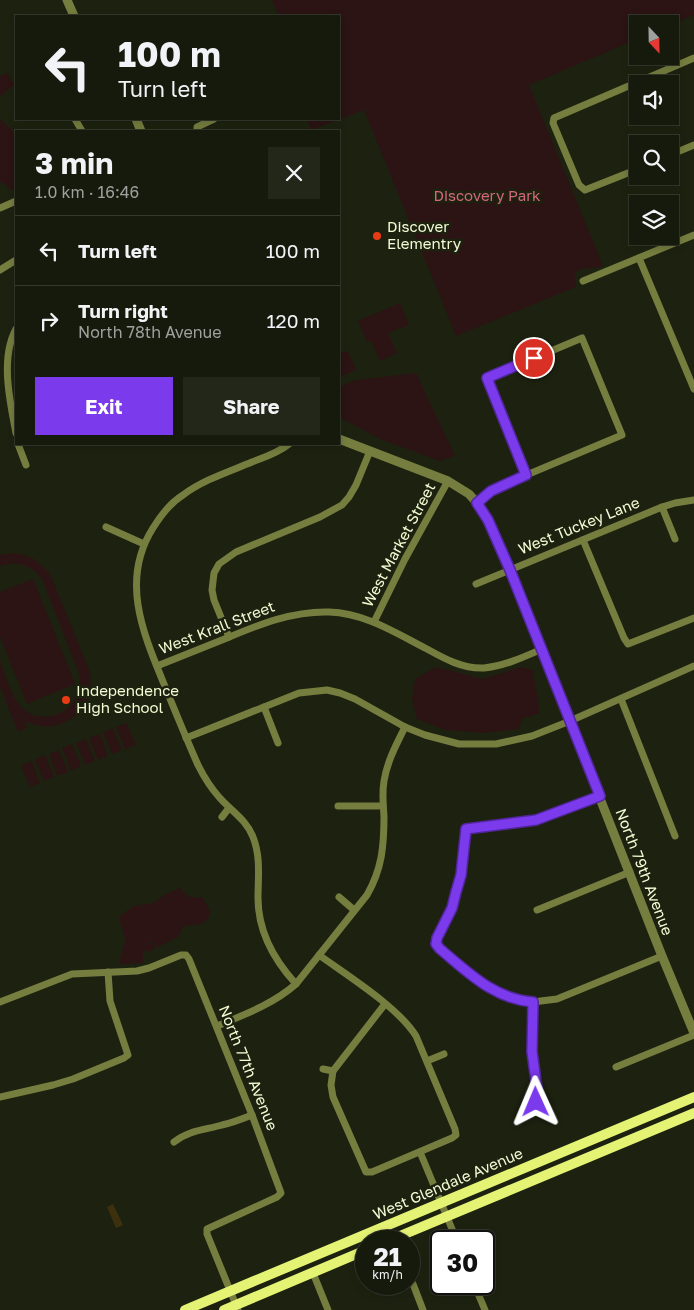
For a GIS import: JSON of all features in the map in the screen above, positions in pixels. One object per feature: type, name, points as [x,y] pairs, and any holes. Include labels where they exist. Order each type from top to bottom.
[{"type":"main road","name":"West Glendale Avenue","points":[[185,1310],[694,1097]]},
{"type":"main road","name":"West Glendale Avenue","points":[[414,1230],[694,1113]]},
{"type":"main road","points":[[224,1310],[237,1308],[355,1255]]},
{"type":"street","points":[[67,0],[74,15]]},
{"type":"street","points":[[629,173],[585,190],[579,185],[553,124],[554,118],[694,58]]},
{"type":"street","points":[[197,129],[212,120]]},
{"type":"street","points":[[679,151],[694,145]]},
{"type":"street","points":[[0,208],[15,201]]},
{"type":"street","points":[[583,281],[694,235]]},
{"type":"street","points":[[639,258],[694,389]]},
{"type":"street","points":[[0,270],[15,261]]},
{"type":"street","points":[[15,331],[7,349],[4,365],[6,385],[14,407],[15,420]]},
{"type":"street","points":[[477,503],[491,491],[622,434],[582,338],[487,378],[526,475]]},
{"type":"street","name":"North 79th Avenue","points":[[340,439],[448,481],[469,494],[488,520],[542,649],[694,1034]]},
{"type":"street","points":[[18,445],[26,465]]},
{"type":"street","points":[[288,445],[277,452],[222,474],[184,494],[172,503],[159,518],[144,544],[137,567],[136,600],[143,629],[157,666],[186,738],[207,783],[245,823],[253,836],[257,850],[258,901],[265,938],[282,968],[296,984]]},
{"type":"street","points":[[229,637],[214,600],[212,590],[214,573],[226,558],[236,552],[320,516],[342,504],[356,485],[370,451]]},
{"type":"street","name":"West Market Street","points":[[374,622],[405,559],[448,481]]},
{"type":"street","name":"West Tuckey Lane","points":[[476,584],[662,507],[694,500]]},
{"type":"street","points":[[662,507],[675,539]]},
{"type":"street","points":[[106,526],[144,544]]},
{"type":"street","points":[[583,540],[628,644],[694,618]]},
{"type":"street","name":"West Krall Street","points":[[157,666],[280,618],[312,612],[350,615],[374,622],[442,657],[469,667],[484,668],[500,665],[542,649]]},
{"type":"street","points":[[186,738],[299,693],[327,690],[355,699],[405,727],[443,741],[477,745],[496,744],[532,736],[570,722],[694,666]]},
{"type":"street","points":[[621,699],[675,836]]},
{"type":"street","points":[[264,707],[278,743]]},
{"type":"street","points":[[217,1026],[268,1005],[296,984],[367,895],[376,879],[382,860],[384,783],[388,762],[405,727]]},
{"type":"street","points":[[600,796],[536,820],[466,829],[459,884],[452,908],[437,938],[436,944],[498,993],[515,1000],[533,1002],[557,998],[662,956]]},
{"type":"street","points":[[338,806],[383,806]]},
{"type":"street","points":[[222,817],[229,808]]},
{"type":"street","points":[[537,910],[630,872]]},
{"type":"street","points":[[339,896],[354,910]]},
{"type":"street","name":"North 77th Avenue","points":[[108,972],[150,968],[181,955],[186,955],[217,1026],[252,1115],[281,1193],[277,1197],[207,1229],[207,1234],[230,1291]]},
{"type":"street","points":[[319,955],[385,1004],[410,1026],[427,1061],[455,1129],[456,1135],[452,1138],[372,1172],[366,1172],[333,1097],[331,1086],[333,1072],[385,1004]]},
{"type":"street","points":[[0,1002],[64,976],[79,973],[108,972],[110,1001],[128,1055],[73,1079],[0,1097]]},
{"type":"street","points":[[533,1002],[532,1052],[537,1088],[536,1102]]},
{"type":"street","points":[[616,1067],[694,1034]]},
{"type":"street","points":[[427,1061],[444,1054]]},
{"type":"street","points":[[323,1069],[333,1072]]},
{"type":"street","points":[[174,1142],[196,1130],[222,1126],[252,1115]]},
{"type":"street","points":[[420,1152],[453,1230]]},
{"type":"street","points":[[313,1273],[328,1310]]},
{"type":"street","points":[[230,1291],[237,1308]]},
{"type":"street","points":[[417,1295],[423,1310]]},
{"type":"street","points":[[479,1295],[485,1310]]},
{"type":"green space","name":"Discovery Park","points":[[272,0],[694,0],[694,15],[679,21],[679,15],[629,15],[629,42],[529,85],[603,266],[578,271],[575,279],[576,287],[456,336],[364,110],[340,119],[340,15],[275,15],[278,14]]},
{"type":"green space","points":[[7,73],[14,85],[0,96],[0,76]]},
{"type":"green space","points":[[0,119],[15,133],[15,189],[12,190],[0,181]]},
{"type":"green space","name":"Discovery Park","points":[[307,120],[338,120],[311,130]]},
{"type":"green space","points":[[400,303],[409,325],[388,333],[397,353],[380,361],[371,341],[367,342],[358,321]]},
{"type":"green space","points":[[348,351],[356,370],[340,377],[340,354]]},
{"type":"green space","points":[[416,373],[455,456],[440,461],[380,439],[340,418],[340,387],[356,380]]},
{"type":"green space","points":[[12,553],[33,559],[50,574],[88,667],[91,681],[89,695],[75,716],[64,723],[52,726],[39,726],[25,721],[27,728],[18,732],[0,687],[0,661],[14,697],[21,707],[31,714],[42,717],[53,716],[63,711],[72,704],[80,683],[78,671],[42,579],[33,570],[23,565],[6,564],[0,566],[0,555]]},
{"type":"green space","points":[[33,579],[75,684],[27,704],[0,637],[0,592]]},
{"type":"green space","points":[[436,667],[483,679],[521,667],[533,670],[540,713],[522,719],[519,729],[485,733],[445,730],[417,719],[412,699],[415,679]]},
{"type":"green space","points":[[127,723],[136,745],[125,749],[116,727]]},
{"type":"green space","points":[[113,728],[122,750],[112,754],[103,732]]},
{"type":"green space","points":[[100,734],[108,756],[98,760],[89,738]]},
{"type":"green space","points":[[86,739],[95,761],[85,765],[76,743]]},
{"type":"green space","points":[[72,744],[81,766],[71,771],[62,748]]},
{"type":"green space","points":[[59,750],[68,772],[57,776],[49,754]]},
{"type":"green space","points":[[45,755],[54,777],[44,781],[35,759]]},
{"type":"green space","points":[[32,761],[40,783],[30,787],[21,765]]},
{"type":"green space","points":[[182,887],[182,890],[189,897],[203,898],[210,911],[209,918],[202,924],[184,926],[178,937],[158,947],[153,942],[148,942],[156,947],[149,952],[143,950],[143,963],[120,964],[125,940],[120,916],[133,906],[153,903],[166,894]]},
{"type":"shaded area","points":[[113,1204],[123,1225],[116,1228],[107,1207]]},
{"type":"place","name":"Discover Elementry","points":[[377,236]]},
{"type":"place","name":"Independence High School","points":[[66,700]]},
{"type":"route","points":[[534,358],[487,378],[526,475],[491,491],[477,503],[488,520],[510,570],[600,796],[536,820],[466,829],[461,875],[452,908],[437,938],[436,944],[498,993],[520,1001],[533,1002],[532,1052],[537,1088],[536,1102]]}]
